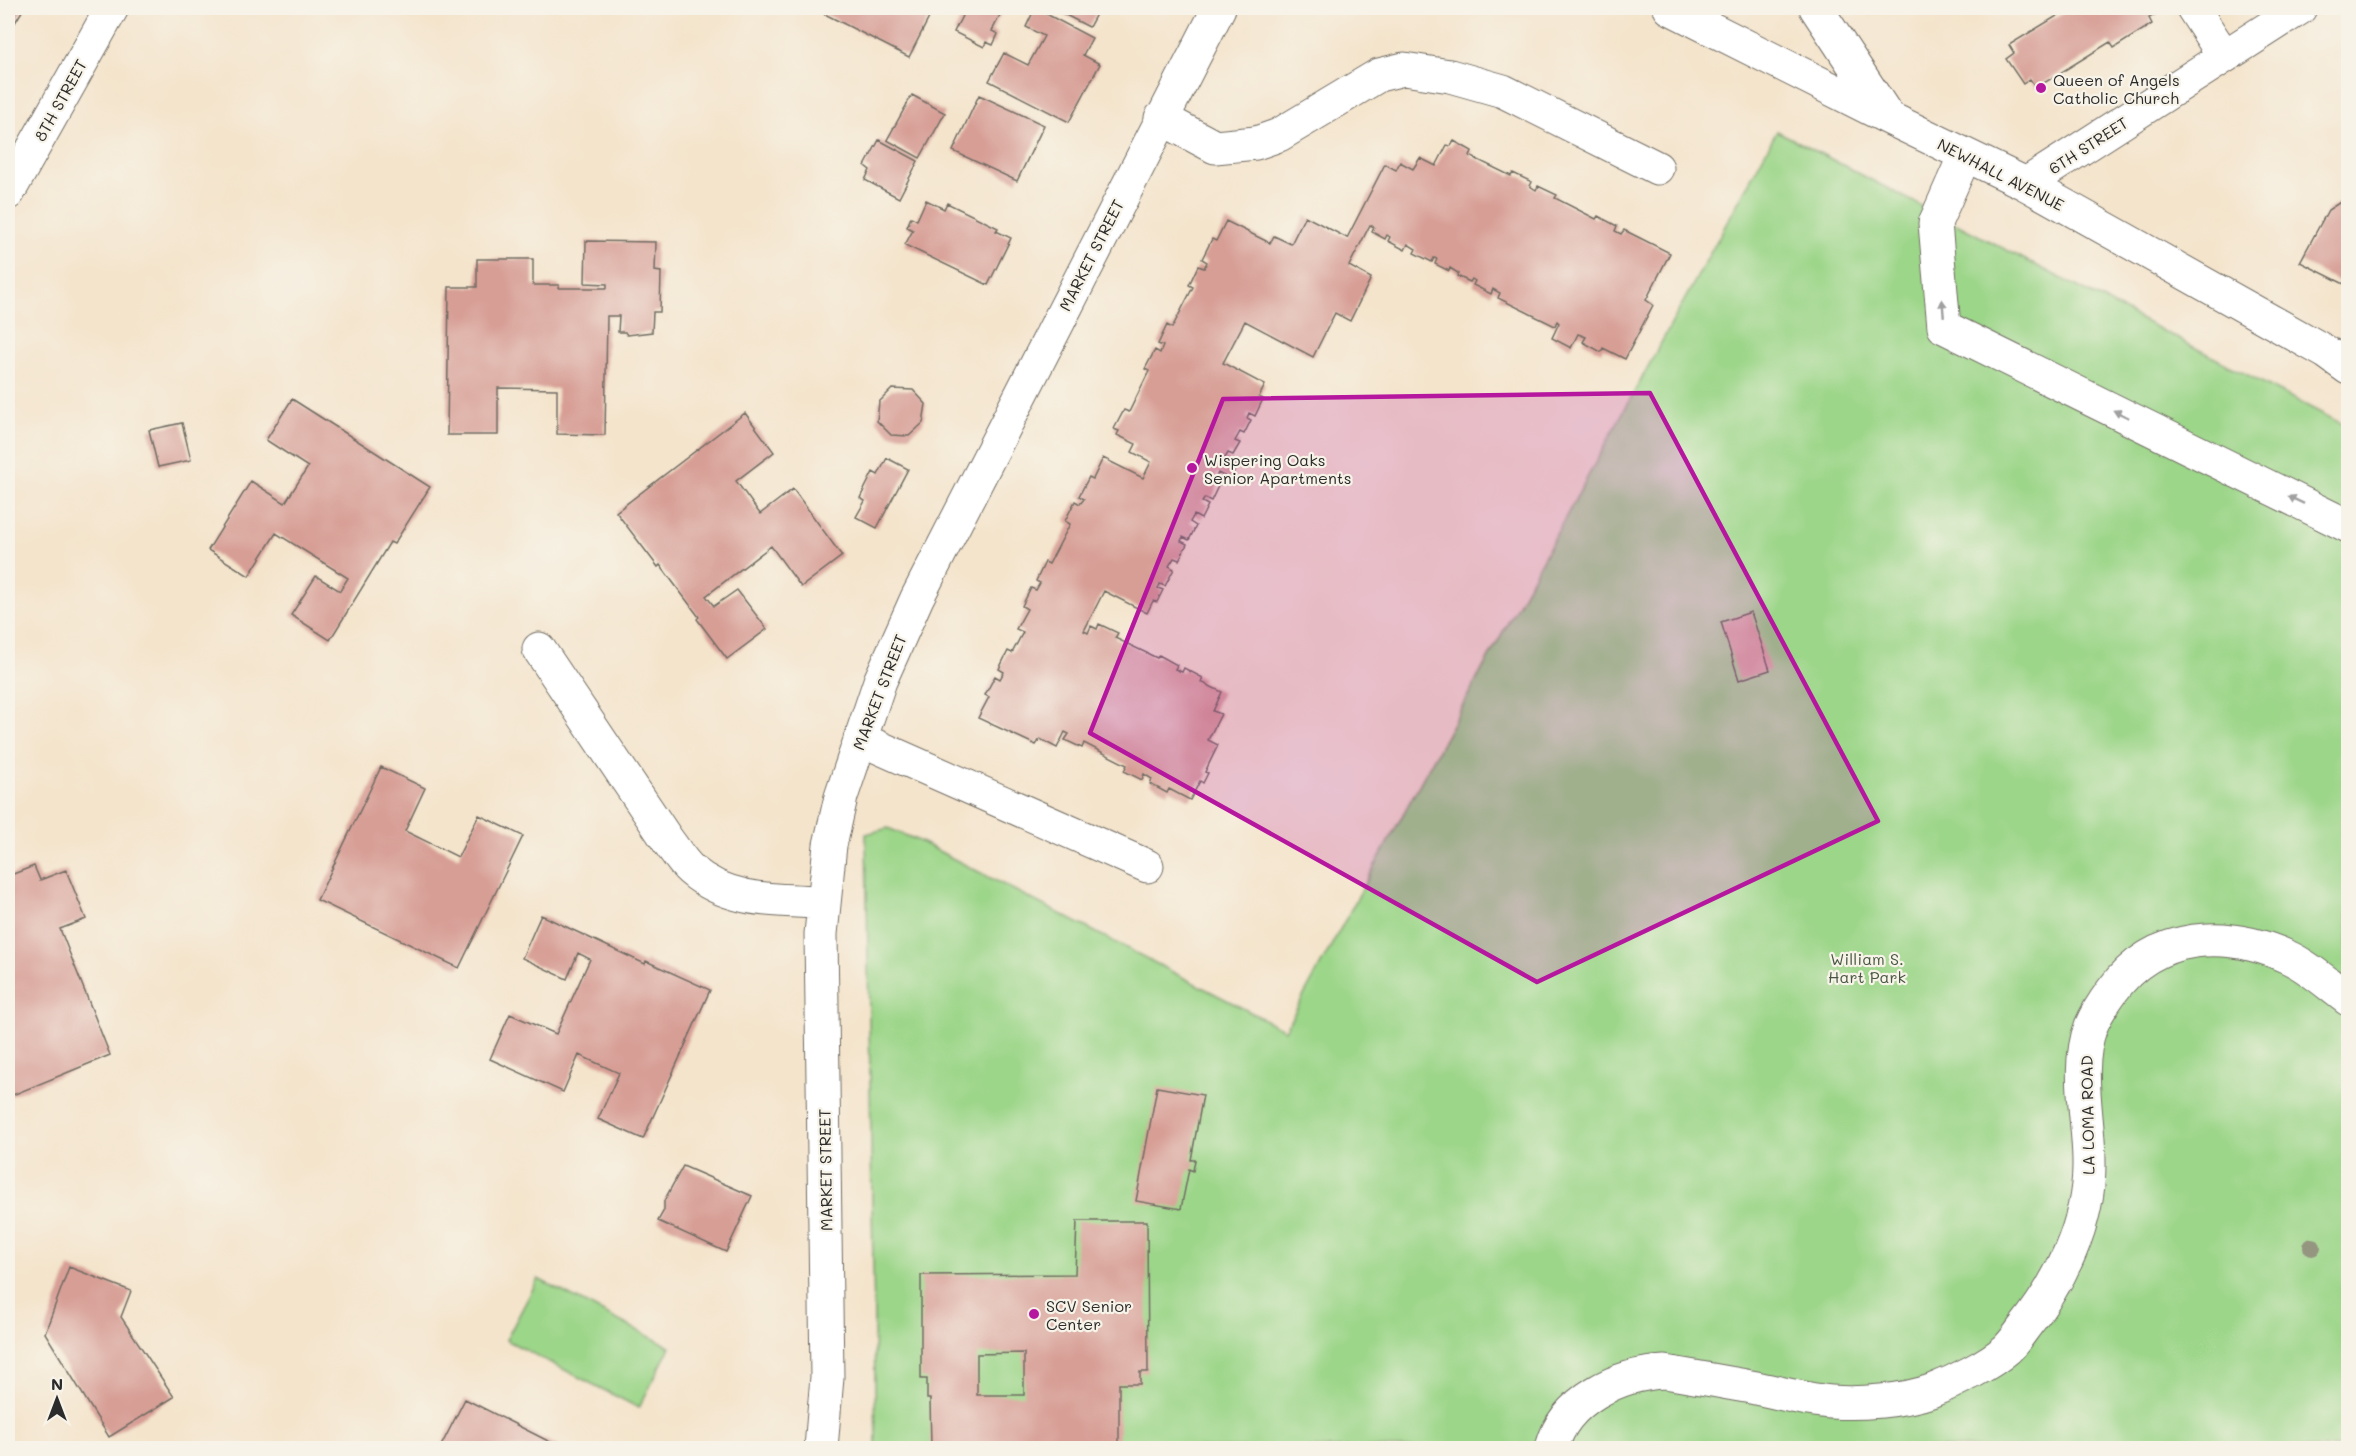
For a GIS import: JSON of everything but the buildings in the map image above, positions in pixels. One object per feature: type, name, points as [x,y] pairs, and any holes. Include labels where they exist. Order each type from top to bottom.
[{"type":"street","name":"8TH STREET","points":[[8,193],[112,8]]},
{"type":"street","name":"MARKET STREET","points":[[821,1449],[827,1377],[822,934],[823,902],[830,845],[840,797],[880,681],[917,598],[1219,8]]},
{"type":"street","name":"NEWHALL AVENUE","points":[[1670,8],[2026,184],[2341,360]]},
{"type":"street","points":[[1816,8],[1889,118]]},
{"type":"street","points":[[2193,8],[2224,56]]},
{"type":"street","name":"6TH STREET","points":[[2026,184],[2300,8]]},
{"type":"street","points":[[1161,118],[1215,147],[1256,143],[1279,135],[1379,75],[1404,69],[1450,76],[1503,90],[1657,168]]},
{"type":"street","points":[[1965,155],[1935,223],[1944,327],[2349,526]]},
{"type":"street","points":[[539,649],[668,841],[691,870],[721,890],[757,900],[823,902]]},
{"type":"street","points":[[860,739],[1147,866]]},
{"type":"street","name":"LA LOMA ROAD","points":[[1552,1449],[1555,1436],[1563,1421],[1582,1401],[1616,1382],[1643,1373],[1665,1372],[1831,1402],[1899,1399],[1929,1392],[1964,1376],[2006,1349],[2044,1300],[2069,1256],[2088,1192],[2089,1161],[2085,1116],[2084,1053],[2091,1025],[2103,1003],[2122,977],[2146,957],[2175,945],[2206,940],[2234,940],[2257,945],[2292,959],[2349,999]]},
{"type":"highlighted area","points":[[1650,393],[1878,821],[1537,982],[1090,733],[1223,399]]},
{"type":"green space","name":"William S. Hart Park","points":[[1777,131],[2348,427],[2348,1448],[876,1448],[866,834],[888,828],[919,841],[1285,1030]]},
{"type":"green space","points":[[538,1279],[670,1347],[639,1408],[506,1340]]},
{"type":"place","name":"Queen of Angels Catholic Church","points":[[2041,88]]},
{"type":"place","name":"Wispering Oaks Senior Apartments","points":[[1192,468]]},
{"type":"place","name":"SCV Senior Center","points":[[1034,1314]]}]
